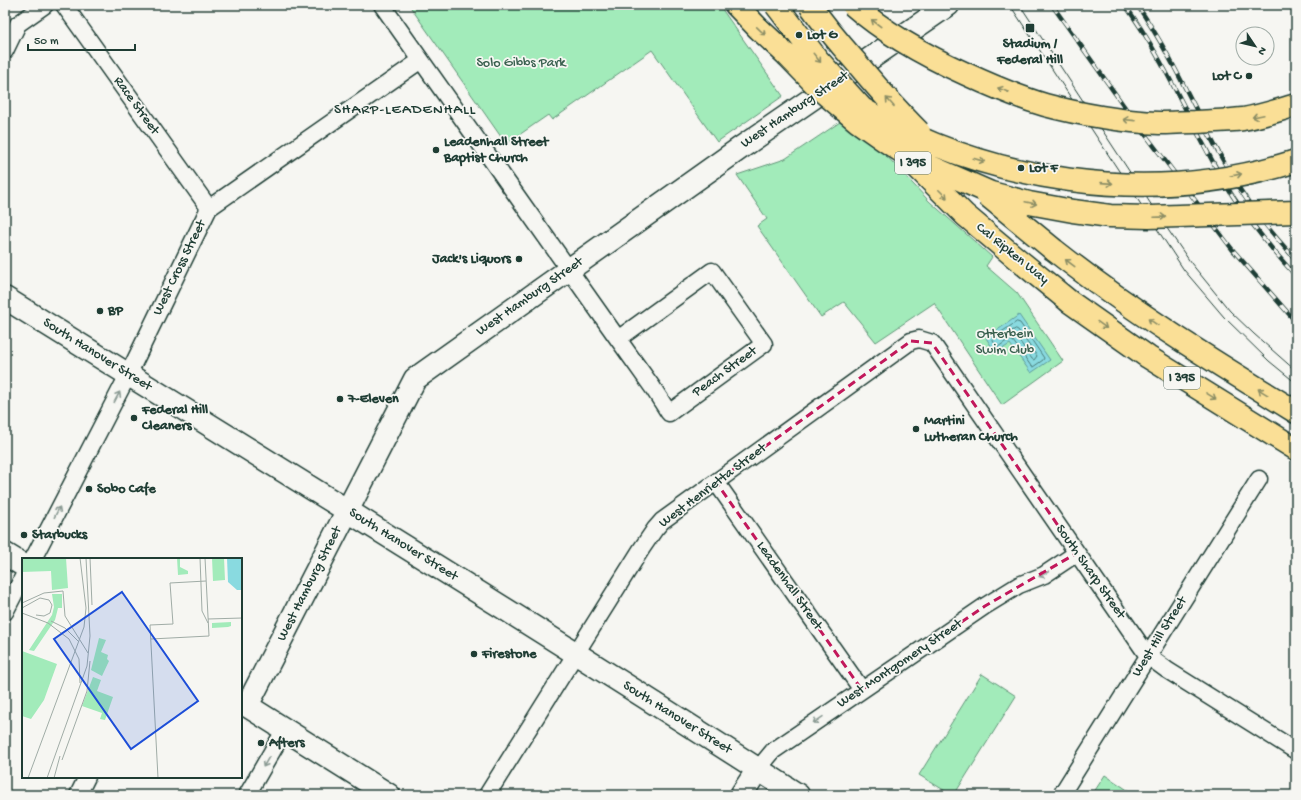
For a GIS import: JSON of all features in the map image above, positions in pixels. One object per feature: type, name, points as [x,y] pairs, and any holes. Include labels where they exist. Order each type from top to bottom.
[{"type":"highway","points":[[736,5],[823,92],[857,121],[904,153],[990,193],[1029,203],[1110,216],[1149,217],[1296,212]]},
{"type":"highway","name":"Cal Ripken Way","points":[[776,5],[818,60],[889,138],[965,215],[1070,302],[1148,357],[1296,449]]},
{"type":"highway","name":"Cal Ripken Way","points":[[810,5],[831,33],[904,117],[1014,219],[1087,276],[1168,332],[1296,412]]},
{"type":"highway","points":[[853,5],[878,25],[940,62],[1004,91],[1052,107],[1118,119],[1158,123],[1242,119],[1296,106]]},
{"type":"highway","points":[[787,55],[844,97],[870,113],[916,136],[961,154],[1002,167],[1040,175],[1078,181],[1151,185],[1225,178],[1273,168],[1296,160]]},
{"type":"street","points":[[5,51],[18,24],[45,5]]},
{"type":"street","name":"Race Street","points":[[64,5],[209,208]]},
{"type":"street","points":[[382,5],[618,339]]},
{"type":"street","name":"West Hamburg Street","points":[[244,704],[415,379],[739,148],[940,10]]},
{"type":"street","name":"West Cross Street","points":[[34,558],[128,375],[209,208],[421,60]]},
{"type":"street","name":"Peach Street","points":[[712,271],[764,344],[669,413],[618,339],[712,271]]},
{"type":"street","name":"South Hanover Street","points":[[5,298],[576,653],[798,795]]},
{"type":"street","name":"West Henrietta Street","points":[[487,795],[655,529],[662,521],[911,341],[919,339],[932,343]]},
{"type":"street","name":"South Sharp Street","points":[[932,343],[1148,656],[1167,670],[1296,751]]},
{"type":"street","name":"West Hill Street","points":[[1061,795],[1259,479]]},
{"type":"street","name":"Leadenhall Street","points":[[716,482],[862,690]]},
{"type":"street","name":"West Montgomery Street","points":[[741,795],[758,769],[773,751],[985,606],[1019,585],[1044,575],[1077,553]]},
{"type":"street","points":[[5,554],[22,564]]},
{"type":"street","points":[[5,612],[22,579]]},
{"type":"street","points":[[244,704],[389,795]]},
{"type":"street","points":[[247,795],[284,730]]},
{"type":"street","points":[[78,795],[86,778]]},
{"type":"highlighted area","points":[[911,341],[932,343],[1077,553],[985,606],[862,690],[716,482]]},
{"type":"green space","name":"Solo Gibbs Park","points":[[409,5],[719,5],[783,96],[717,142],[652,50],[552,120],[548,115],[506,144]]},
{"type":"green space","name":"Otterbein Swim Club","points":[[849,116],[929,201],[992,257],[986,266],[1017,293],[1063,361],[1002,405],[934,303],[876,342],[844,302],[821,317],[757,226],[767,219],[737,175],[785,159]]},
{"type":"green space","points":[[982,674],[1016,696],[954,795],[952,795],[919,775]]},
{"type":"green space","points":[[1105,775],[1135,795],[1092,795]]},
{"type":"water","points":[[1019,315],[1050,360],[1031,373],[1010,344],[996,353],[986,338]]},
{"type":"tram line","points":[[1010,5],[1184,270],[1224,317],[1269,361],[1296,383]]},
{"type":"tram line","points":[[1020,5],[1191,263],[1230,311],[1296,371]]},
{"type":"railway","points":[[1052,5],[1129,113],[1232,249],[1296,322]]},
{"type":"railway","points":[[1125,5],[1155,51],[1205,148],[1232,195],[1262,237],[1296,276]]},
{"type":"railway","points":[[1137,5],[1152,27],[1214,145],[1241,191],[1267,227],[1296,260]]},
{"type":"place","name":"Stadium / Federal Hill","points":[[1030,28]]},
{"type":"place","name":"Lot G","points":[[799,35]]},
{"type":"place","name":"Lot C","points":[[1249,76]]},
{"type":"place","name":"Leadenhall Street Baptist Church","points":[[436,150]]},
{"type":"place","name":"Lot F","points":[[1021,168]]},
{"type":"place","name":"Jack's Liquors","points":[[519,259]]},
{"type":"place","name":"BP","points":[[100,311]]},
{"type":"place","name":"7-Eleven","points":[[340,399]]},
{"type":"place","name":"Federal Hill Cleaners","points":[[134,418]]},
{"type":"place","name":"Martini Lutheran Church","points":[[916,429]]},
{"type":"place","name":"Sobo Cafe","points":[[89,489]]},
{"type":"place","name":"Starbucks","points":[[24,535]]},
{"type":"place","name":"Firestone","points":[[474,654]]},
{"type":"place","name":"Afters","points":[[261,743]]},
{"type":"district","name":"SHARP-LEADENHALL","points":[[405,110]]}]
